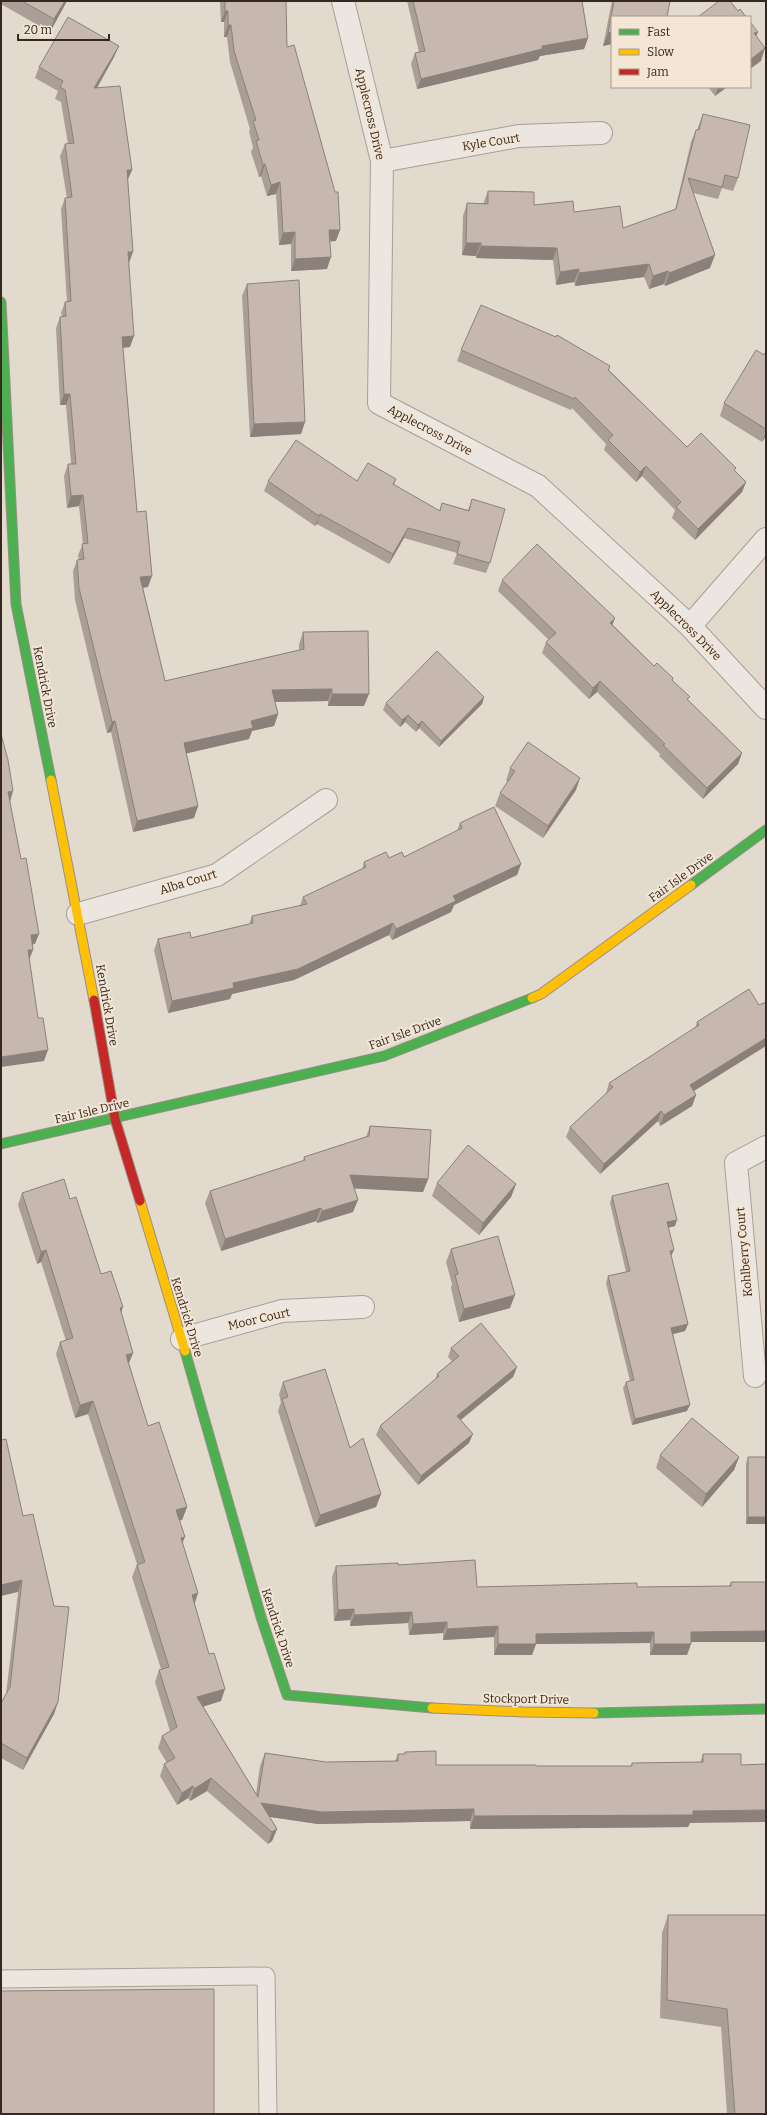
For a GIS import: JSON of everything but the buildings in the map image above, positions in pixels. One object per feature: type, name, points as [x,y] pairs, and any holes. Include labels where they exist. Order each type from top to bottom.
[{"type":"street","name":"Applecross Drive","points":[[342,1],[382,161],[379,403],[538,486],[690,626],[766,708]]},
{"type":"street","name":"Kyle Court","points":[[382,161],[519,136],[602,133]]},
{"type":"street","name":"Kendrick Drive","points":[[1,302],[16,604],[78,914],[115,1119],[182,1339],[262,1617],[287,1695]]},
{"type":"street","points":[[690,626],[766,539]]},
{"type":"street","name":"Alba Court","points":[[78,914],[217,875],[326,800]]},
{"type":"street","name":"Fair Isle Drive","points":[[1,1144],[384,1056],[541,994],[766,830]]},
{"type":"street","name":"Kohlberry Court","points":[[755,1376],[736,1163],[766,1148]]},
{"type":"street","name":"Moor Court","points":[[182,1339],[282,1311],[363,1307]]},
{"type":"street","name":"Stockport Drive","points":[[287,1695],[378,1704],[491,1711],[688,1712],[766,1709]]},
{"type":"lane","points":[[1,1979],[266,1976],[268,2114]]},
{"type":"traffic: fast","points":[[1,302],[16,604],[51,780]]},
{"type":"traffic: fast","points":[[691,885],[766,830]]},
{"type":"traffic: fast","points":[[1,1144],[384,1056],[532,998]]},
{"type":"traffic: fast","points":[[185,1351],[261,1617],[287,1695],[432,1708]]},
{"type":"traffic: fast","points":[[594,1713],[766,1709]]},
{"type":"traffic: slow","points":[[51,780],[94,1000]]},
{"type":"traffic: slow","points":[[532,998],[541,994],[691,885]]},
{"type":"traffic: slow","points":[[140,1201],[185,1351]]},
{"type":"traffic: slow","points":[[432,1708],[594,1713]]},
{"type":"traffic: jam","points":[[94,1000],[115,1119],[140,1201]]}]
